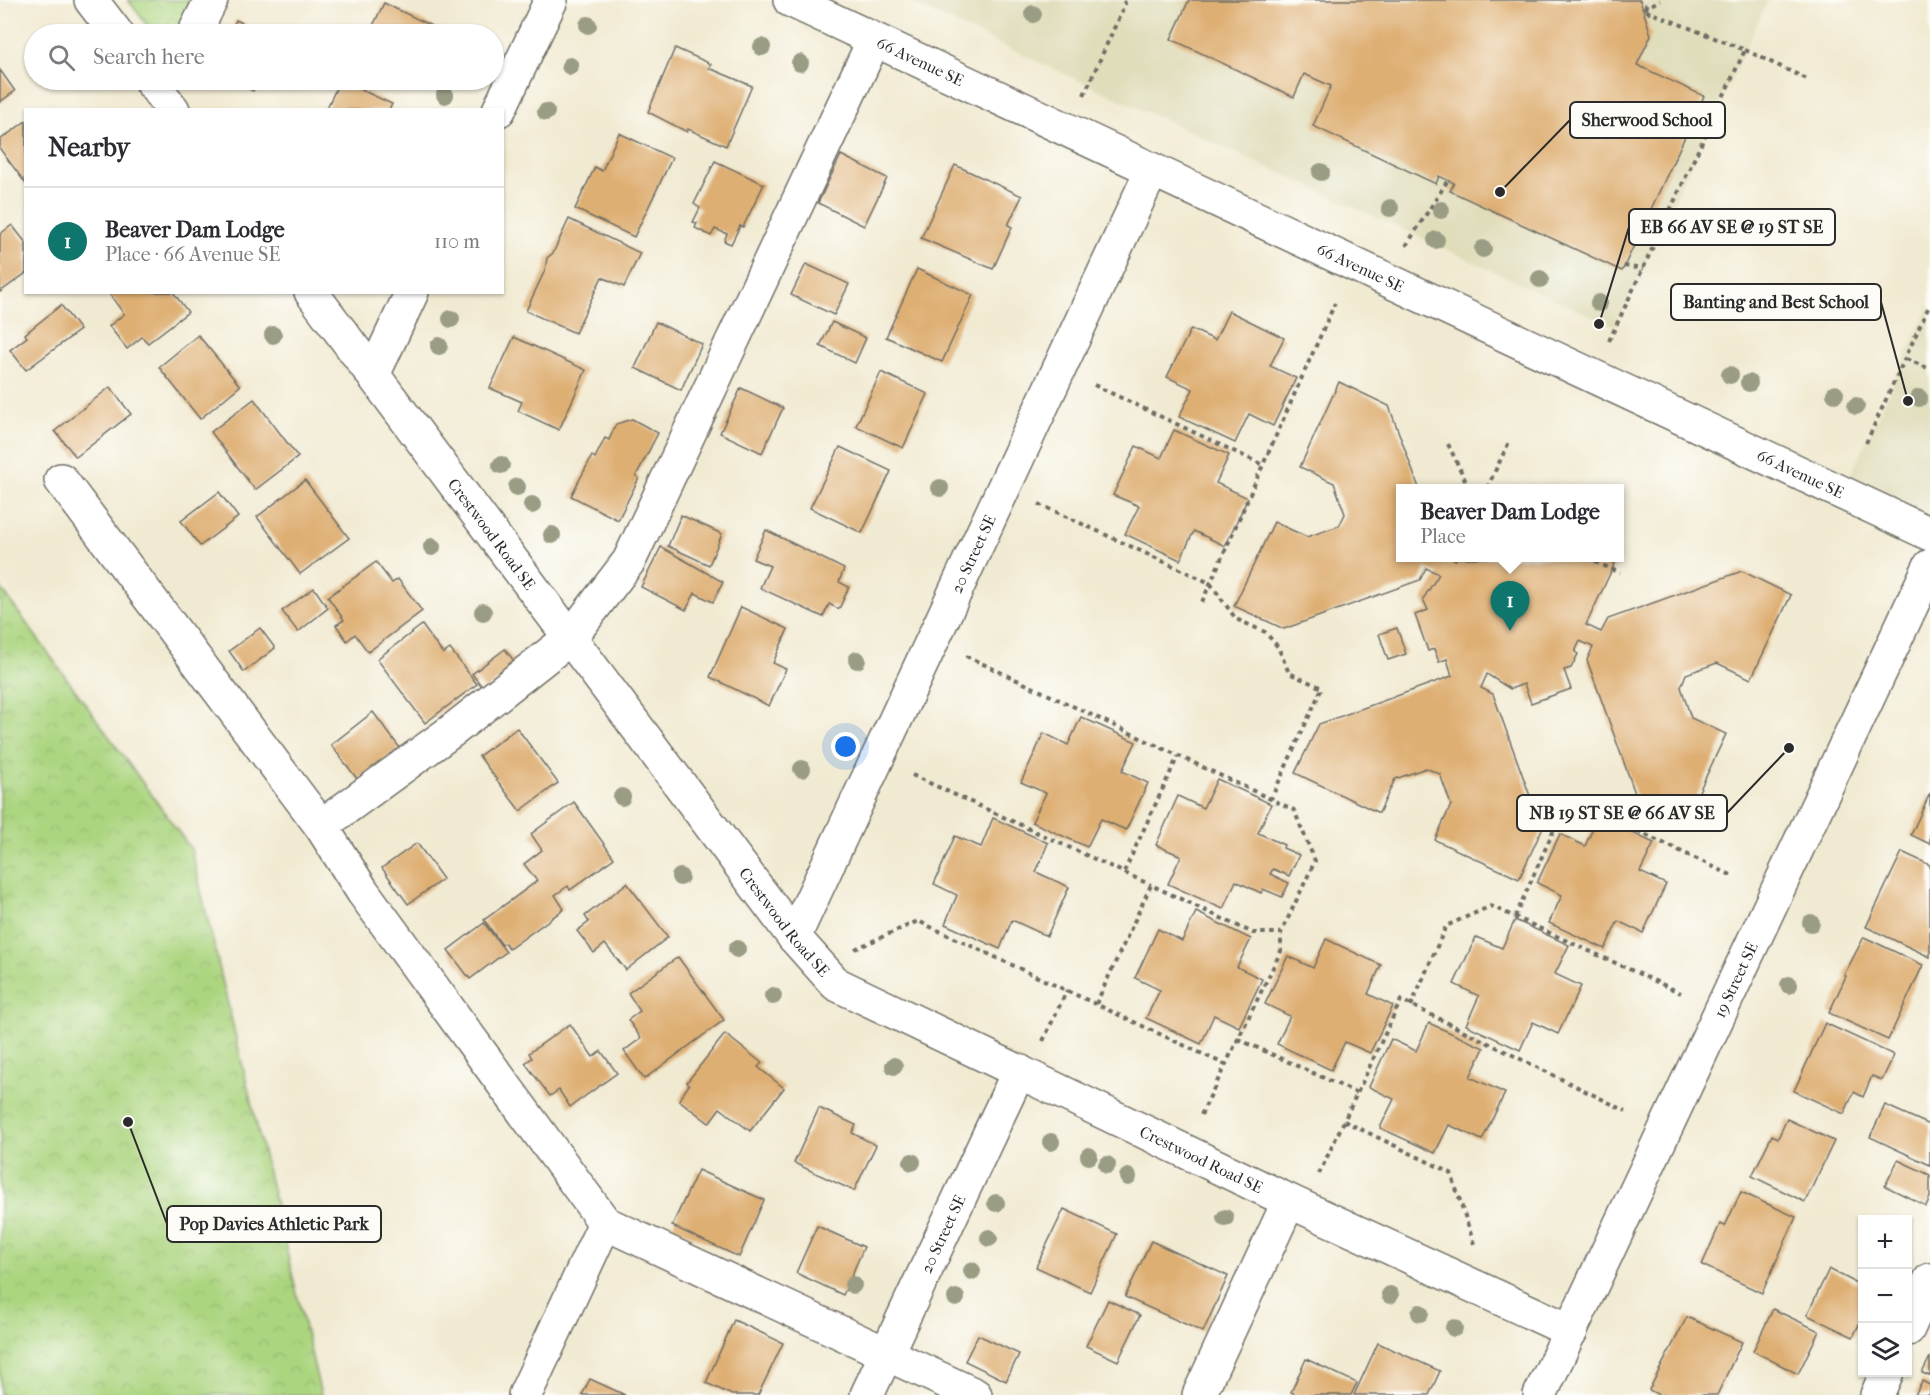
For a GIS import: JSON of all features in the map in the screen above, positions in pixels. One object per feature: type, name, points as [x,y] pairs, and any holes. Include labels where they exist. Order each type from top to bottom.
[{"type":"street","points":[[91,0],[109,24]]},
{"type":"street","points":[[199,24],[211,0]]},
{"type":"street","points":[[500,108],[551,0]]},
{"type":"street","name":"66 Avenue SE","points":[[790,0],[1930,534]]},
{"type":"street","points":[[321,826],[453,730],[570,638],[629,561],[874,40]]},
{"type":"street","name":"20 Street SE","points":[[794,937],[1152,170]]},
{"type":"street","name":"Crestwood Road SE","points":[[312,294],[794,937],[836,984],[1289,1202],[1571,1331]]},
{"type":"street","points":[[373,375],[411,294]]},
{"type":"street","points":[[61,480],[321,826],[363,892],[604,1223],[975,1395]]},
{"type":"street","name":"19 Street SE","points":[[1540,1395],[1930,566]]},
{"type":"street","name":"20 Street SE","points":[[867,1395],[1019,1071]]},
{"type":"street","points":[[1199,1395],[1289,1202]]},
{"type":"street","points":[[525,1395],[604,1223]]},
{"type":"street","points":[[1911,1323],[1930,1280]]},
{"type":"street","points":[[1877,1395],[1885,1377]]},
{"type":"path","points":[[1083,96],[1125,4],[1124,0]]},
{"type":"path","points":[[1644,10],[1648,0]]},
{"type":"path","points":[[1644,10],[1660,0]]},
{"type":"path","points":[[1644,10],[1746,50],[1807,79]]},
{"type":"path","points":[[1609,341],[1746,50]]},
{"type":"path","points":[[1697,112],[1715,115]]},
{"type":"path","points":[[1406,246],[1448,180]]},
{"type":"path","points":[[1624,266],[1642,269]]},
{"type":"path","points":[[1202,602],[1335,303]]},
{"type":"path","points":[[1866,443],[1930,304]]},
{"type":"path","points":[[1906,358],[1930,369]]},
{"type":"path","points":[[1085,381],[1263,465]]},
{"type":"path","points":[[1489,484],[1509,442]]},
{"type":"path","points":[[1448,444],[1467,484]]},
{"type":"path","points":[[1030,500],[1210,583],[1236,619],[1265,632],[1278,647],[1289,673],[1322,688],[1271,799]]},
{"type":"path","points":[[1596,562],[1620,573]]},
{"type":"path","points":[[960,653],[1294,810],[1315,861],[1281,933],[1281,951],[1198,1122]]},
{"type":"path","points":[[1124,872],[1178,756]]},
{"type":"path","points":[[905,772],[1253,933],[1281,933]]},
{"type":"path","points":[[1515,917],[1568,798],[1735,877]]},
{"type":"path","points":[[1096,1004],[1151,885]]},
{"type":"path","points":[[1411,1006],[1446,926],[1491,906],[1681,993]]},
{"type":"path","points":[[846,953],[918,921],[1226,1065]]},
{"type":"path","points":[[1040,1047],[1067,990]]},
{"type":"path","points":[[1317,1178],[1401,1000],[1626,1111]]},
{"type":"path","points":[[1238,1039],[1357,1093]]},
{"type":"path","points":[[1344,1121],[1451,1173],[1477,1253]]},
{"type":"shaded area","points":[[904,0],[1768,0],[1615,327]]},
{"type":"shaded area","points":[[1930,304],[1930,534],[1842,493]]},
{"type":"green space","points":[[128,0],[192,0],[180,24],[146,24]]},
{"type":"green space","points":[[0,587],[191,849],[321,1395],[0,1395]]},
{"type":"building","points":[[1189,0],[1640,0],[1651,35],[1637,65],[1704,96],[1622,271],[1450,191],[1454,183],[1439,176],[1436,184],[1313,126],[1331,86],[1304,74],[1294,97],[1171,39]]},
{"type":"building","points":[[384,3],[428,24],[374,24]]},
{"type":"building","points":[[675,48],[711,64],[709,68],[752,86],[726,146],[688,129],[687,132],[648,112]]},
{"type":"building","points":[[0,70],[15,91],[0,102]]},
{"type":"building","points":[[335,90],[362,90],[392,104],[390,108],[327,108]]},
{"type":"building","points":[[24,122],[24,181],[0,149],[0,140]]},
{"type":"building","points":[[619,133],[672,158],[634,237],[575,209],[595,167],[602,171]]},
{"type":"building","points":[[841,155],[887,178],[864,226],[818,203]]},
{"type":"building","points":[[715,161],[764,184],[743,227],[740,226],[731,244],[724,241],[727,234],[715,229],[711,236],[695,228],[697,223],[693,222],[700,208],[694,204]]},
{"type":"building","points":[[955,165],[1022,196],[1008,225],[1012,227],[993,269],[921,238]]},
{"type":"building","points":[[569,219],[640,253],[624,287],[602,277],[575,333],[526,311],[545,270],[547,258],[553,253]]},
{"type":"building","points":[[12,225],[24,240],[24,274],[0,292],[0,234]]},
{"type":"building","points":[[806,264],[849,284],[834,315],[791,295]]},
{"type":"building","points":[[917,269],[973,295],[942,362],[886,337]]},
{"type":"building","points":[[109,294],[174,294],[188,312],[148,343],[142,337],[127,349],[109,326],[124,314]]},
{"type":"building","points":[[61,305],[80,330],[26,370],[10,350],[27,337],[25,334]]},
{"type":"building","points":[[1229,311],[1284,338],[1270,366],[1296,378],[1273,426],[1249,414],[1235,443],[1179,417],[1193,389],[1167,377],[1191,329],[1215,340]]},
{"type":"building","points":[[656,322],[702,344],[681,390],[635,368]]},
{"type":"building","points":[[832,322],[866,338],[855,363],[820,346]]},
{"type":"building","points":[[198,335],[240,386],[200,419],[159,367]]},
{"type":"building","points":[[514,337],[586,370],[559,430],[518,411],[522,402],[490,388]]},
{"type":"building","points":[[881,372],[928,394],[903,448],[856,426]]},
{"type":"building","points":[[1339,382],[1389,406],[1418,484],[1396,484],[1396,562],[1613,562],[1615,563],[1586,625],[1601,632],[1608,619],[1742,571],[1791,595],[1751,679],[1717,663],[1686,674],[1681,687],[1691,718],[1726,734],[1686,819],[1636,796],[1587,660],[1593,647],[1580,641],[1575,652],[1578,654],[1571,668],[1564,670],[1571,689],[1531,703],[1524,684],[1510,689],[1487,674],[1481,688],[1493,694],[1542,829],[1519,879],[1435,840],[1451,805],[1440,774],[1426,768],[1395,779],[1379,813],[1295,773],[1319,724],[1452,676],[1447,659],[1439,662],[1434,649],[1428,651],[1415,615],[1428,610],[1423,599],[1439,574],[1426,568],[1420,580],[1284,629],[1234,606],[1274,522],[1307,537],[1339,526],[1345,514],[1334,483],[1300,467]]},
{"type":"building","points":[[110,387],[131,414],[76,457],[55,431]]},
{"type":"building","points":[[741,388],[783,408],[762,453],[720,433]]},
{"type":"building","points":[[254,399],[298,457],[255,490],[211,432]]},
{"type":"building","points":[[632,419],[658,433],[636,476],[639,478],[618,520],[571,496],[592,456],[595,458],[605,438],[609,440],[616,424]]},
{"type":"building","points":[[1174,430],[1229,455],[1216,483],[1248,498],[1225,546],[1194,531],[1180,560],[1125,534],[1139,506],[1113,495],[1136,446],[1161,458]]},
{"type":"building","points":[[840,447],[891,471],[862,533],[810,508]]},
{"type":"building","points":[[305,480],[349,538],[300,574],[257,517]]},
{"type":"building","points":[[219,492],[238,517],[200,546],[181,521]]},
{"type":"building","points":[[681,515],[722,534],[709,565],[668,546]]},
{"type":"building","points":[[766,530],[844,569],[839,582],[849,587],[839,609],[829,604],[823,617],[760,588],[770,566],[753,559]]},
{"type":"building","points":[[661,547],[723,582],[713,602],[695,593],[686,610],[641,587]]},
{"type":"building","points":[[376,562],[392,583],[398,579],[422,611],[368,652],[355,634],[347,641],[336,625],[344,620],[328,597]]},
{"type":"building","points":[[314,588],[328,608],[298,632],[282,611]]},
{"type":"building","points":[[741,607],[788,629],[773,663],[786,669],[769,706],[710,677]]},
{"type":"building","points":[[422,625],[443,654],[450,649],[477,684],[425,723],[377,659]]},
{"type":"building","points":[[260,628],[275,648],[244,672],[229,651]]},
{"type":"building","points":[[1397,628],[1406,654],[1388,660],[1379,634]]},
{"type":"building","points":[[505,649],[517,665],[485,690],[472,674]]},
{"type":"building","points":[[373,712],[400,748],[358,780],[331,745]]},
{"type":"building","points":[[1081,717],[1136,742],[1122,771],[1148,783],[1126,830],[1101,819],[1087,847],[1032,822],[1046,793],[1021,782],[1044,733],[1068,745]]},
{"type":"building","points":[[517,728],[558,783],[520,811],[479,756]]},
{"type":"building","points":[[1217,779],[1271,804],[1258,833],[1299,855],[1289,876],[1273,869],[1270,874],[1289,883],[1282,897],[1263,889],[1261,893],[1236,881],[1223,909],[1168,884],[1181,856],[1156,845],[1178,796],[1203,808]]},
{"type":"building","points":[[1930,793],[1930,844],[1911,835]]},
{"type":"building","points":[[574,802],[614,858],[570,890],[568,886],[555,895],[564,909],[509,949],[505,943],[502,945],[484,920],[537,881],[524,864],[542,850],[531,834]]},
{"type":"building","points":[[1598,817],[1654,843],[1640,872],[1666,884],[1643,933],[1618,921],[1605,949],[1549,923],[1562,895],[1537,883],[1560,834],[1585,846]]},
{"type":"building","points":[[993,818],[1048,843],[1036,872],[1069,887],[1047,936],[1012,920],[1000,949],[945,924],[957,895],[934,884],[955,836],[981,847]]},
{"type":"building","points":[[417,843],[443,879],[408,904],[382,868]]},
{"type":"building","points":[[1902,852],[1930,865],[1930,957],[1866,927]]},
{"type":"building","points":[[627,883],[668,937],[626,970],[605,944],[594,953],[577,931],[589,922],[585,916]]},
{"type":"building","points":[[1196,912],[1251,939],[1237,967],[1262,979],[1239,1027],[1214,1015],[1201,1044],[1146,1018],[1160,990],[1135,978],[1158,929],[1182,941]]},
{"type":"building","points":[[1515,920],[1569,945],[1555,974],[1581,986],[1558,1034],[1533,1022],[1520,1050],[1466,1025],[1479,996],[1454,984],[1476,937],[1502,948]]},
{"type":"building","points":[[484,923],[506,952],[470,979],[448,950]]},
{"type":"building","points":[[1864,937],[1923,965],[1888,1040],[1829,1013],[1846,976],[1844,975]]},
{"type":"building","points":[[1326,939],[1381,965],[1368,994],[1393,1006],[1370,1053],[1345,1042],[1331,1070],[1277,1044],[1290,1016],[1265,1004],[1288,956],[1313,968]]},
{"type":"building","points":[[678,957],[724,1020],[644,1079],[624,1051],[641,1038],[628,1020],[640,1011],[628,993]]},
{"type":"building","points":[[1429,1023],[1484,1048],[1470,1077],[1505,1093],[1482,1140],[1449,1125],[1435,1153],[1380,1128],[1394,1099],[1369,1087],[1391,1039],[1416,1051]]},
{"type":"building","points":[[1825,1023],[1894,1055],[1882,1080],[1872,1076],[1863,1097],[1854,1092],[1844,1114],[1794,1091]]},
{"type":"building","points":[[570,1024],[593,1057],[601,1051],[617,1073],[570,1107],[559,1090],[550,1096],[525,1063],[532,1058],[529,1053]]},
{"type":"building","points":[[725,1034],[762,1063],[758,1067],[784,1088],[750,1131],[720,1108],[709,1123],[679,1100],[689,1085],[687,1082]]},
{"type":"building","points":[[1885,1105],[1930,1125],[1930,1165],[1870,1137]]},
{"type":"building","points":[[819,1108],[856,1125],[852,1133],[876,1145],[854,1191],[794,1163]]},
{"type":"building","points":[[1787,1119],[1834,1141],[1805,1202],[1752,1176],[1772,1135],[1778,1138]]},
{"type":"building","points":[[1898,1160],[1930,1175],[1930,1197],[1926,1206],[1885,1186]]},
{"type":"building","points":[[698,1170],[764,1200],[739,1257],[672,1226]]},
{"type":"building","points":[[1741,1192],[1796,1217],[1762,1293],[1702,1265],[1720,1224],[1725,1226]]},
{"type":"building","points":[[1064,1209],[1117,1234],[1090,1292],[1036,1267]]},
{"type":"building","points":[[817,1226],[864,1247],[843,1295],[796,1273]]},
{"type":"building","points":[[1151,1241],[1228,1276],[1203,1332],[1125,1297]]},
{"type":"building","points":[[1829,1269],[1858,1284],[1858,1326],[1853,1337],[1807,1315]]},
{"type":"building","points":[[1108,1300],[1140,1315],[1118,1361],[1086,1346]]},
{"type":"building","points":[[1773,1309],[1819,1331],[1798,1374],[1753,1351]]},
{"type":"building","points":[[1687,1317],[1742,1342],[1717,1395],[1659,1395],[1649,1390]]},
{"type":"building","points":[[734,1320],[783,1343],[758,1395],[732,1395],[706,1383]]},
{"type":"building","points":[[978,1335],[1019,1354],[1006,1381],[965,1361]]},
{"type":"building","points":[[1378,1343],[1440,1371],[1429,1395],[1354,1395]]},
{"type":"building","points":[[1930,1357],[1930,1376],[1922,1373]]},
{"type":"building","points":[[1306,1359],[1357,1383],[1351,1395],[1298,1395],[1291,1392]]},
{"type":"building","points":[[590,1379],[625,1395],[582,1395]]},
{"type":"building","points":[[1922,1381],[1930,1385],[1930,1395],[1915,1395]]},
{"type":"place","name":"Sherwood School","points":[[1500,192]]},
{"type":"place","name":"EB 66 AV SE @ 19 ST SE","points":[[1599,324]]},
{"type":"place","name":"Banting and Best School","points":[[1908,401]]},
{"type":"place","name":"Beaver Dam Lodge","points":[[1510,631]]},
{"type":"place","name":"NB 19 ST SE @ 66 AV SE","points":[[1789,748]]},
{"type":"place","name":"Pop Davies Athletic Park","points":[[128,1122]]}]
